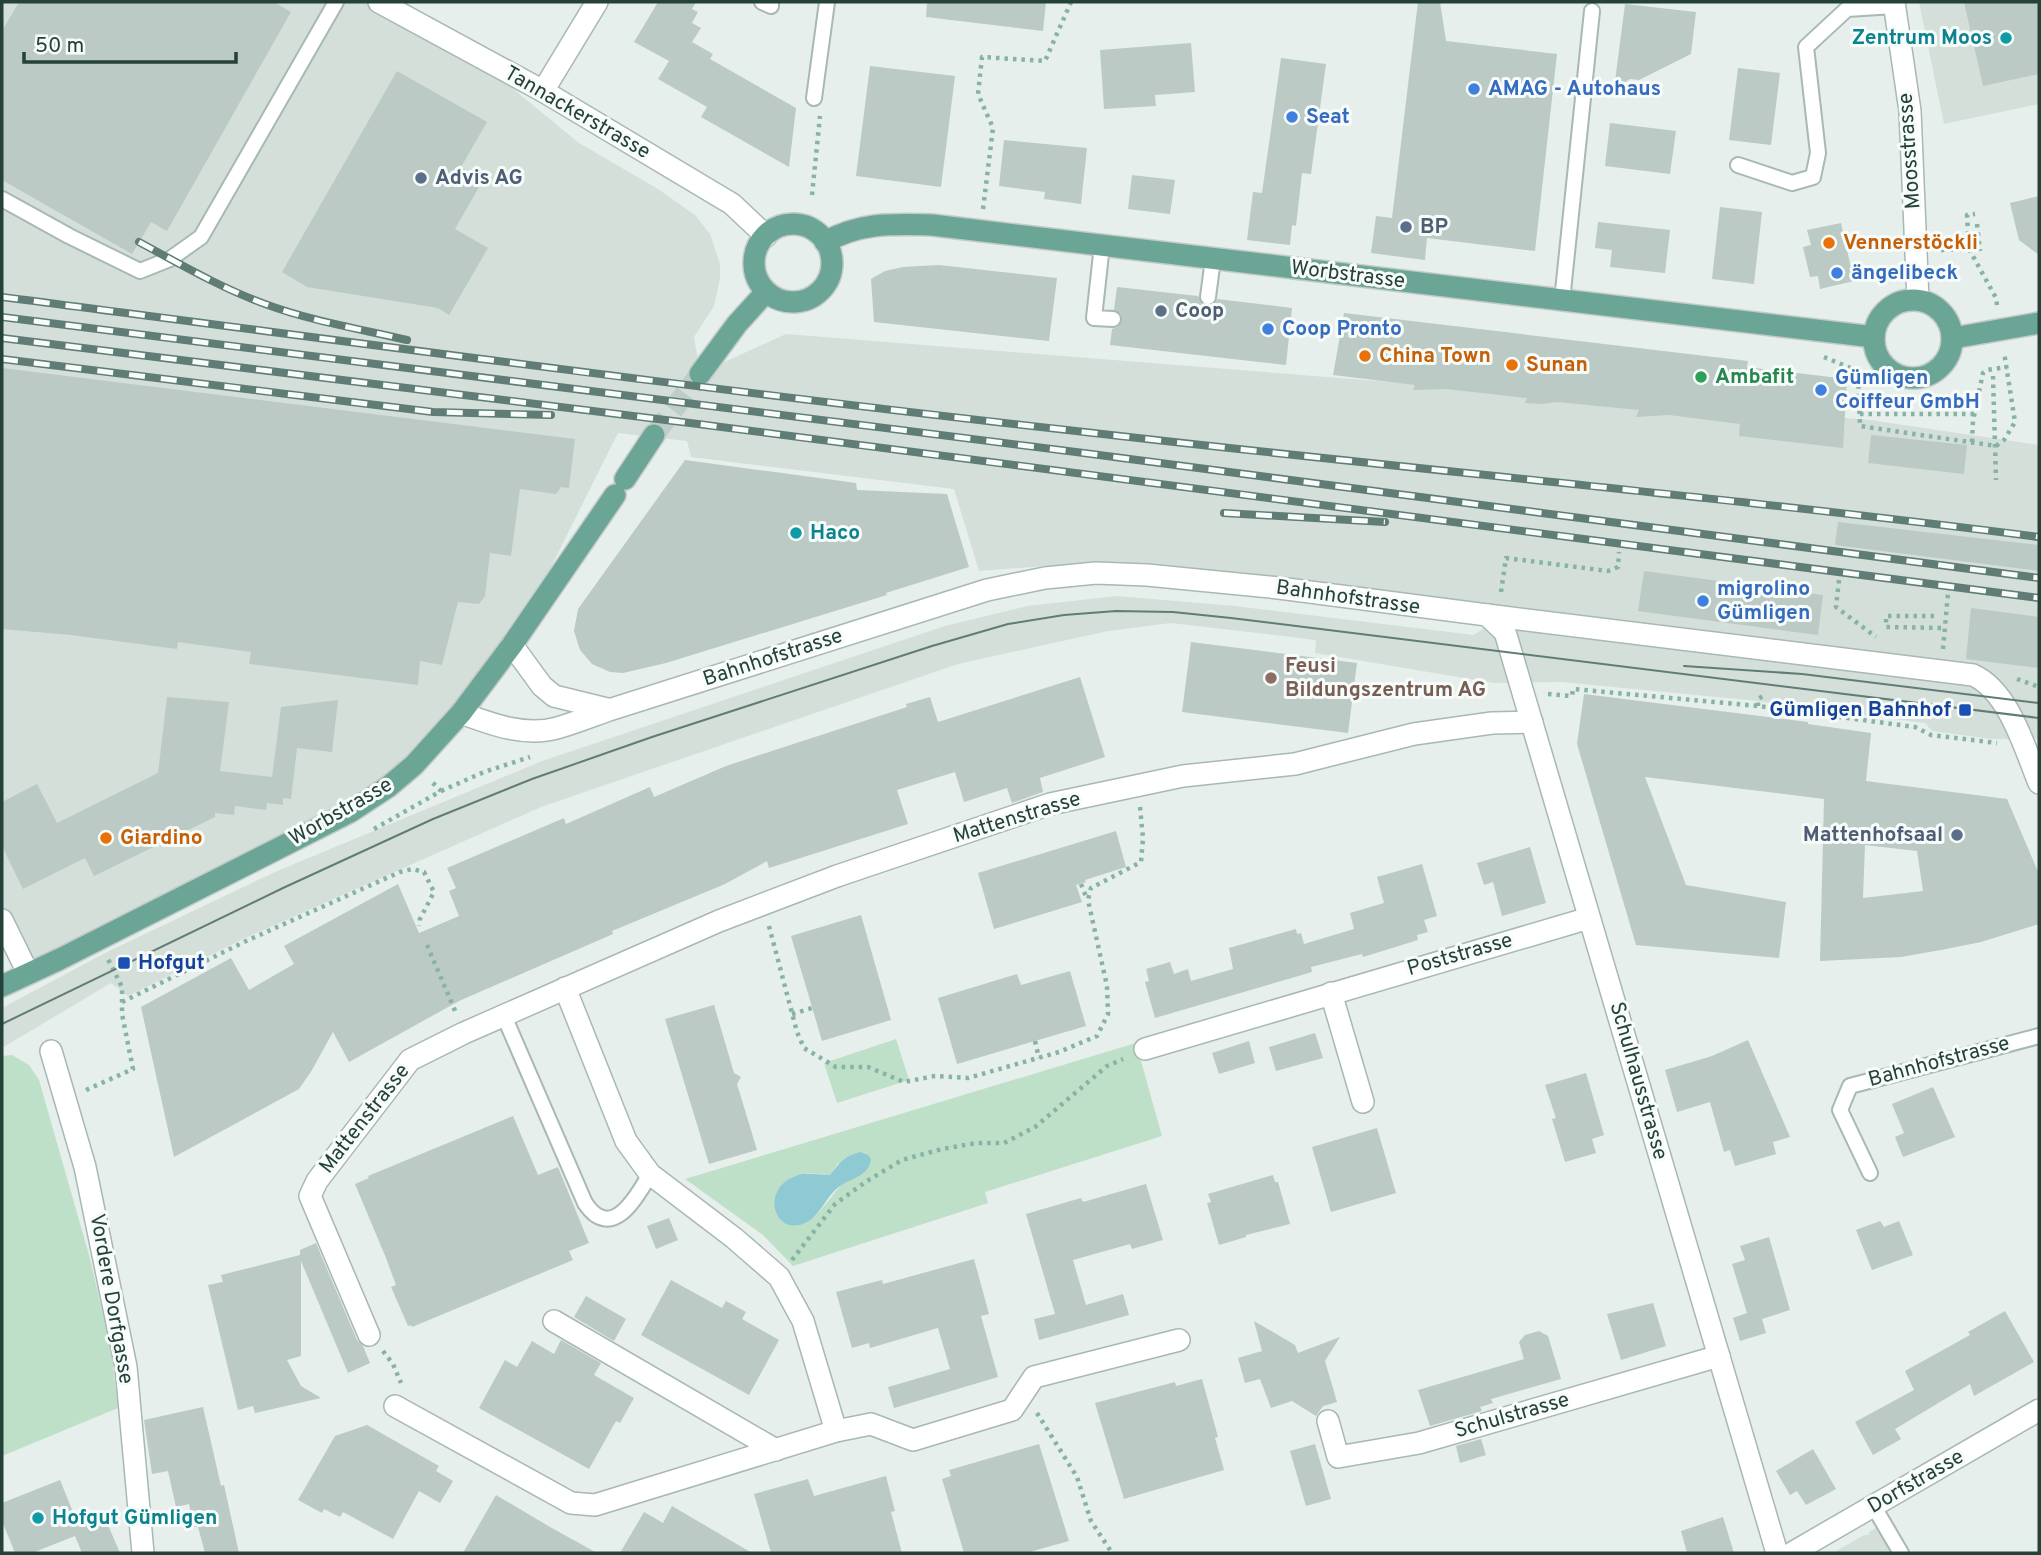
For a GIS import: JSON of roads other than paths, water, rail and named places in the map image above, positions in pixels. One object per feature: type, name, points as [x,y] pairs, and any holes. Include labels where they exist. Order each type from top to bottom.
[{"type":"main road","name":"Worbstrasse","points":[[825,242],[849,230],[875,224],[932,225],[1874,337]]},
{"type":"main road","points":[[786,225],[797,225],[818,233],[825,242],[831,253],[830,276],[816,295],[795,302],[785,302],[766,292],[759,282],[755,257],[766,236],[786,225]]},
{"type":"main road","points":[[700,373],[737,324],[766,292]]},
{"type":"main road","points":[[1918,300],[1930,304],[1944,315],[1953,338],[1951,351],[1937,371],[1912,379],[1889,370],[1880,361],[1874,337],[1877,323],[1886,311],[1898,304],[1918,300]]},
{"type":"main road","points":[[1953,338],[2039,323]]},
{"type":"main road","name":"Worbstrasse","points":[[2,986],[350,812],[388,787],[414,765],[461,713],[512,645],[653,435]]},
{"type":"street","name":"Tannackerstrasse","points":[[379,2],[543,91],[732,204],[766,236]]},
{"type":"street","points":[[543,91],[597,2]]},
{"type":"street","name":"Moosstrasse","points":[[1894,4],[1910,111],[1918,300]]},
{"type":"street","name":"Bahnhofstrasse","points":[[461,713],[499,727],[538,731],[555,729],[987,590],[1045,578],[1096,573],[1147,575],[1279,588],[1973,675],[1993,687],[2010,715],[2039,783]]},
{"type":"street","name":"Schulhausstrasse","points":[[1487,615],[1504,632],[1523,692],[1777,1553]]},
{"type":"street","points":[[512,645],[542,686],[554,696],[609,710]]},
{"type":"street","name":"Mattenstrasse","points":[[369,1335],[310,1196],[317,1181],[410,1060],[464,1033],[719,921],[837,876],[1050,804],[1183,776],[1295,764],[1413,734],[1492,723],[1532,722]]},
{"type":"street","name":"Poststrasse","points":[[1146,1049],[1589,918]]},
{"type":"street","points":[[2,920],[29,972]]},
{"type":"street","points":[[565,988],[626,1141],[650,1174],[734,1238],[779,1277],[803,1321],[836,1432]]},
{"type":"street","points":[[1331,993],[1363,1102]]},
{"type":"street","name":"Vordere Dorfgasse","points":[[51,1051],[85,1167],[125,1367],[143,1553]]},
{"type":"street","points":[[554,1321],[776,1450]]},
{"type":"street","points":[[395,1406],[571,1503],[595,1505],[836,1432],[871,1424],[914,1440],[1012,1410],[1034,1377],[1179,1340]]},
{"type":"street","name":"Schulstrasse","points":[[1328,1421],[1338,1457],[1419,1443],[1719,1356]]},
{"type":"street","name":"Dorfstrasse","points":[[1792,1553],[2039,1410]]},
{"type":"lane","points":[[2,199],[141,271],[170,259],[201,237],[337,2]]},
{"type":"lane","points":[[762,2],[771,6],[771,2]]},
{"type":"lane","points":[[814,98],[827,2]]},
{"type":"lane","points":[[1738,165],[1791,183],[1813,177],[1818,153],[1805,47],[1847,9],[1894,4]]},
{"type":"lane","points":[[1562,301],[1591,11]]},
{"type":"lane","points":[[1102,245],[1094,318],[1113,319]]},
{"type":"lane","points":[[1208,298],[1213,259]]},
{"type":"lane","points":[[504,1016],[585,1203],[593,1214],[602,1219],[616,1216],[630,1206],[650,1174]]},
{"type":"lane","name":"Bahnhofstrasse","points":[[1870,1173],[1840,1110],[1850,1086],[2039,1036]]},
{"type":"lane","points":[[1874,1507],[1901,1553]]},
{"type":"water","points":[[860,1152],[871,1159],[867,1170],[835,1190],[812,1219],[795,1225],[786,1223],[779,1217],[775,1198],[779,1188],[789,1179],[803,1174],[830,1175],[843,1161]]},
{"type":"tunnel","points":[[654,435],[700,374]]},
{"type":"tram line","points":[[2,1024],[283,888],[433,819],[532,779],[932,646],[1008,624],[1064,615],[1116,611],[1173,612],[1231,618],[2039,718]]},
{"type":"tram line","points":[[1684,666],[1802,674],[2039,703]]},
{"type":"railway","points":[[139,242],[217,283],[265,304],[318,320],[407,340]]},
{"type":"railway","points":[[2,297],[941,416],[1799,508],[2039,537]]},
{"type":"railway","points":[[2,317],[1076,452],[2039,578]]},
{"type":"railway","points":[[2,338],[698,424],[2039,598]]},
{"type":"railway","points":[[2,359],[433,412],[551,415]]},
{"type":"railway","points":[[1224,513],[1385,522]]},
{"type":"place","name":"Zentrum Moos","points":[[2006,38]]},
{"type":"place","name":"AMAG - Autohaus","points":[[1474,89]]},
{"type":"place","name":"Seat","points":[[1292,117]]},
{"type":"place","name":"Advis AG","points":[[421,178]]},
{"type":"place","name":"BP","points":[[1406,227]]},
{"type":"place","name":"Vennerstöckli","points":[[1829,243]]},
{"type":"place","name":"ängelibeck","points":[[1837,273]]},
{"type":"place","name":"Coop","points":[[1161,311]]},
{"type":"place","name":"Coop Pronto","points":[[1268,329]]},
{"type":"place","name":"China Town","points":[[1365,356]]},
{"type":"place","name":"Sunan","points":[[1512,365]]},
{"type":"place","name":"Ambafit","points":[[1701,377]]},
{"type":"place","name":"Gümligen Coiffeur GmbH","points":[[1821,390]]},
{"type":"place","name":"Haco","points":[[796,533]]},
{"type":"place","name":"migrolino Gümligen","points":[[1703,601]]},
{"type":"place","name":"Feusi Bildungszentrum AG","points":[[1271,678]]},
{"type":"place","name":"Gümligen Bahnhof","points":[[1965,710]]},
{"type":"place","name":"Mattenhofsaal","points":[[1957,835]]},
{"type":"place","name":"Giardino","points":[[106,838]]},
{"type":"place","name":"Hofgut","points":[[124,963]]},
{"type":"place","name":"Hofgut Gümligen","points":[[38,1518]]}]
